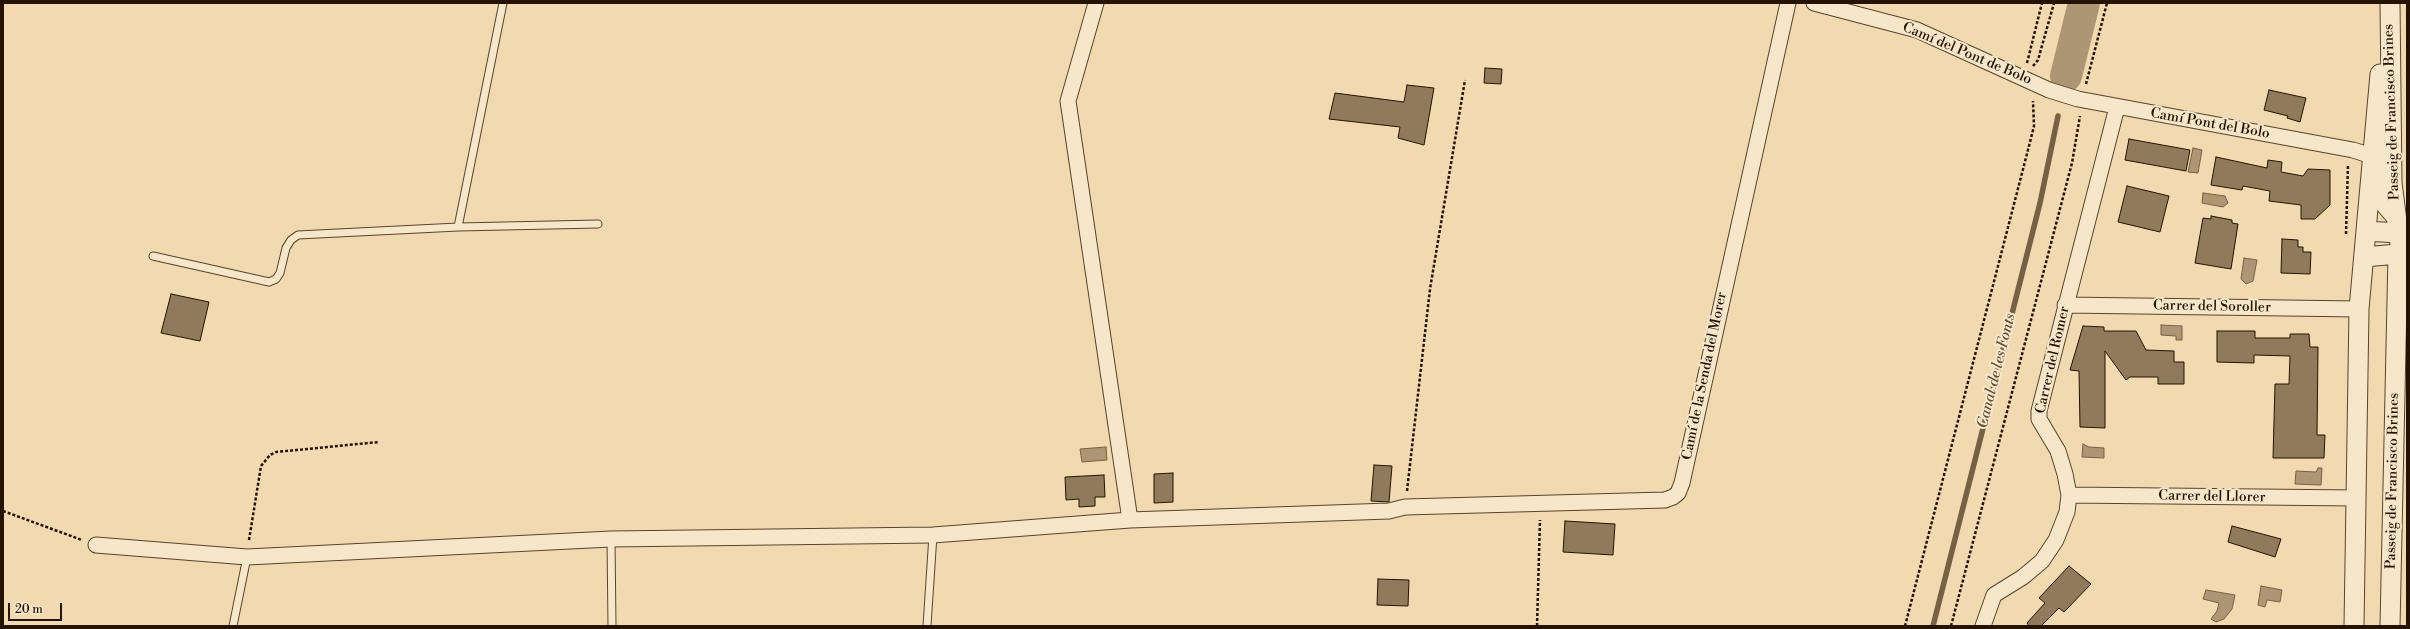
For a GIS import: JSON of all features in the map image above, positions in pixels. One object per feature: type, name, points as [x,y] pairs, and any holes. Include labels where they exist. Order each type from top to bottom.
[{"type":"street","points":[[1096,3],[1068,101],[1130,520]]},
{"type":"street","name":"Camí de la Senda del Morer","points":[[96,544],[247,557],[611,539],[933,535],[1130,520],[1388,511],[1405,507],[1665,500],[1678,493],[1788,3]]},
{"type":"street","name":"Camí del Pont de Bolo","points":[[1814,3],[1917,30],[2049,90]]},
{"type":"street","name":"Passeig de Francisco Brines","points":[[2354,626],[2359,310],[2372,156],[2389,3]]},
{"type":"street","name":"Passeig de Francisco Brines","points":[[2389,3],[2392,183],[2402,252],[2390,626]]},
{"type":"street","name":"Camí Pont del Bolo","points":[[2049,90],[2080,100],[2354,150],[2372,156]]},
{"type":"street","name":"Carrer del Romer","points":[[1983,626],[1994,596],[2033,570],[2050,550],[2063,525],[2069,495],[2058,451],[2038,419],[2065,305],[2117,107]]},
{"type":"street","points":[[2366,231],[2398,227],[2384,206],[2383,192],[2385,167],[2372,156]]},
{"type":"street","points":[[2364,257],[2402,252]]},
{"type":"street","name":"Carrer del Soroller","points":[[2065,305],[2359,310]]},
{"type":"street","name":"Carrer del Llorer","points":[[2069,495],[2355,498]]},
{"type":"lane","points":[[458,227],[504,3]]},
{"type":"lane","points":[[153,256],[269,282],[276,279],[280,273],[286,248],[291,240],[298,235],[458,227],[598,224]]},
{"type":"lane","points":[[927,626],[933,535]]},
{"type":"lane","points":[[611,539],[612,626]]},
{"type":"lane","points":[[233,626],[247,557]]},
{"type":"path","points":[[1906,626],[2034,126],[2034,105],[2023,77],[2042,3]]},
{"type":"path","points":[[2023,77],[2038,60],[2054,3]]},
{"type":"path","points":[[1951,626],[2072,162],[2080,100],[2107,3]]},
{"type":"path","points":[[1405,507],[1430,289],[1465,80]]},
{"type":"path","points":[[247,557],[261,466],[270,455],[276,452],[379,442]]},
{"type":"path","points":[[1537,626],[1541,503]]},
{"type":"path","points":[[3,511],[96,544]]},
{"type":"shaded area","points":[[2193,148],[2202,150],[2198,173],[2188,172]]},
{"type":"shaded area","points":[[2203,193],[2225,196],[2228,203],[2223,207],[2202,203]]},
{"type":"shaded area","points":[[2244,258],[2257,260],[2253,281],[2246,284],[2241,279]]},
{"type":"shaded area","points":[[2161,325],[2182,326],[2182,340],[2176,340],[2176,336],[2161,335]]},
{"type":"shaded area","points":[[2083,444],[2089,447],[2104,448],[2104,458],[2082,457]]},
{"type":"shaded area","points":[[1106,447],[1107,460],[1082,462],[1080,449]]},
{"type":"shaded area","points":[[2318,468],[2322,468],[2321,485],[2295,484],[2296,471],[2316,472]]},
{"type":"shaded area","points":[[2261,586],[2282,590],[2280,602],[2267,600],[2265,607],[2258,605]]},
{"type":"shaded area","points":[[2206,590],[2235,595],[2232,609],[2224,619],[2216,622],[2211,619],[2217,611],[2219,603],[2203,599]]},
{"type":"building","points":[[1485,68],[1502,69],[1501,84],[1484,83]]},
{"type":"building","points":[[1407,85],[1434,88],[1424,145],[1398,138],[1400,127],[1329,119],[1335,93],[1404,102]]},
{"type":"building","points":[[2269,90],[2306,98],[2300,122],[2287,118],[2288,116],[2264,110]]},
{"type":"building","points":[[2129,139],[2190,150],[2186,171],[2125,160]]},
{"type":"building","points":[[2216,157],[2267,168],[2268,160],[2282,162],[2281,172],[2303,176],[2308,169],[2330,170],[2330,205],[2315,219],[2301,219],[2301,205],[2269,201],[2270,191],[2243,186],[2242,190],[2211,185]]},
{"type":"building","points":[[2127,186],[2169,196],[2160,232],[2118,222]]},
{"type":"building","points":[[2211,216],[2232,220],[2232,223],[2238,224],[2231,269],[2195,263],[2203,218],[2211,219]]},
{"type":"building","points":[[2282,239],[2298,240],[2298,247],[2303,247],[2303,252],[2311,252],[2310,274],[2281,273]]},
{"type":"building","points":[[171,294],[209,302],[200,341],[161,333]]},
{"type":"building","points":[[2083,326],[2104,327],[2104,331],[2136,331],[2146,350],[2174,351],[2174,362],[2184,362],[2184,384],[2158,384],[2158,377],[2130,377],[2126,380],[2105,351],[2105,428],[2080,427],[2079,371],[2070,370]]},
{"type":"building","points":[[2217,331],[2255,331],[2255,338],[2290,338],[2290,334],[2309,334],[2310,347],[2318,347],[2317,435],[2325,435],[2324,458],[2273,458],[2275,384],[2289,384],[2290,356],[2254,355],[2254,363],[2217,362]]},
{"type":"building","points":[[1374,465],[1392,466],[1389,502],[1371,501]]},
{"type":"building","points":[[1173,473],[1173,502],[1154,503],[1154,474]]},
{"type":"building","points":[[1104,475],[1105,497],[1095,497],[1095,506],[1079,507],[1079,499],[1066,500],[1065,477]]},
{"type":"building","points":[[1565,521],[1615,524],[1613,555],[1563,552]]},
{"type":"building","points":[[2232,526],[2281,539],[2275,557],[2228,542]]},
{"type":"building","points":[[2069,566],[2091,584],[2064,612],[2059,608],[2041,626],[2029,626],[2027,623],[2045,603],[2039,598]]},
{"type":"building","points":[[1378,579],[1409,580],[1408,606],[1377,605]]},
{"type":"waterway","name":"Canal de les Fonts","points":[[2066,76],[2084,3]]},
{"type":"waterway","name":"Canal de les Fonts","points":[[1933,626],[2040,203],[2058,116]]}]
